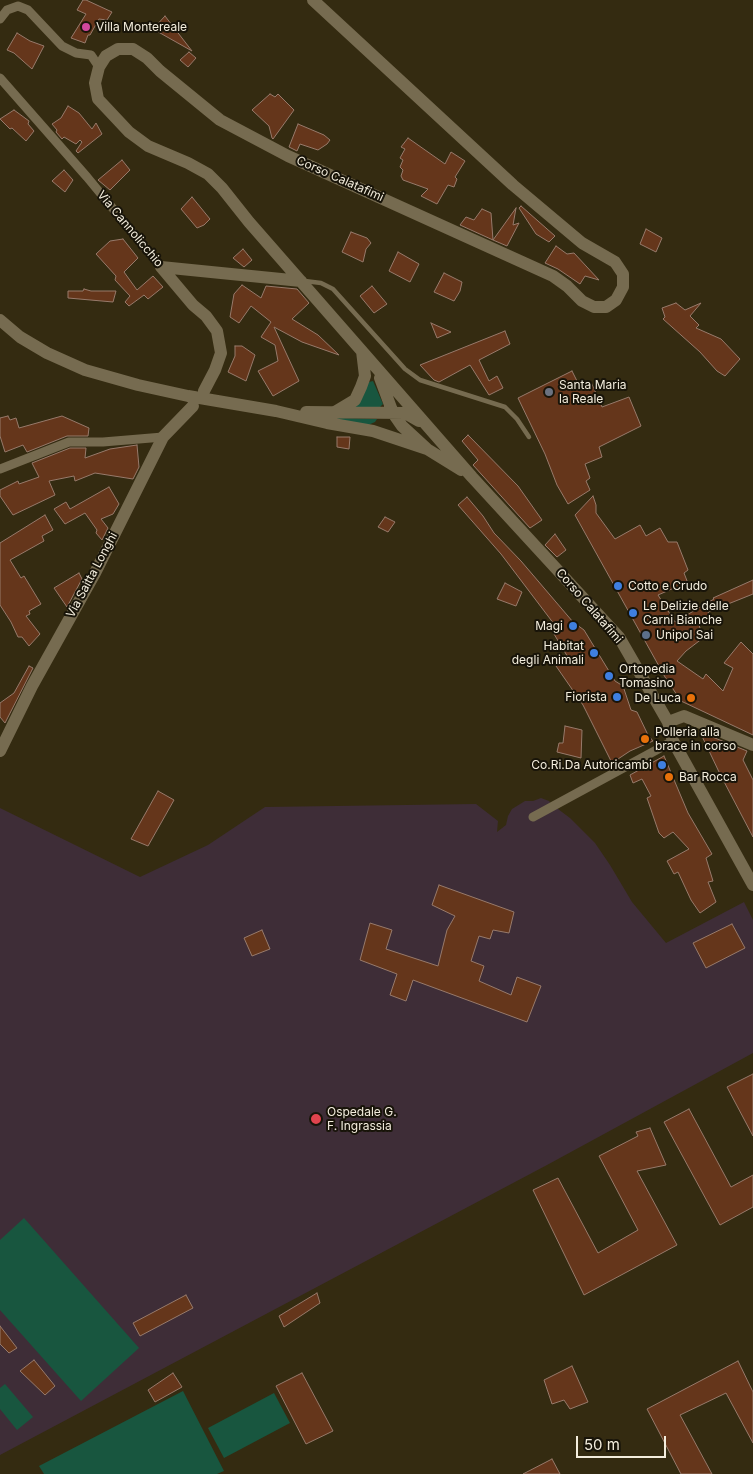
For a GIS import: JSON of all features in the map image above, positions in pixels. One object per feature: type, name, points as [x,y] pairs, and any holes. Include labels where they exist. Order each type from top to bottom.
[{"type":"street","name":"Corso Calatafimi","points":[[98,67],[106,56],[118,49],[133,49],[147,58],[160,72],[220,120],[280,152],[553,276],[567,286],[582,301],[594,307],[606,307],[616,300],[623,287],[624,274],[615,262],[582,242],[513,185],[313,0]]},
{"type":"street","points":[[0,19],[7,10],[18,6],[28,10],[62,46],[76,53],[91,55],[98,67],[95,83],[98,99],[128,132],[148,146],[188,163],[208,174],[222,188],[249,222],[472,477]]},
{"type":"street","name":"Via Cannolicchio","points":[[0,78],[87,177],[193,305],[206,316],[217,331],[221,353],[204,391]]},
{"type":"street","points":[[161,267],[301,281]]},
{"type":"street","points":[[0,320],[20,337],[47,353],[85,370],[138,385],[208,400],[276,411],[373,431],[428,450]]},
{"type":"street","points":[[332,413],[355,400],[364,376],[362,351]]},
{"type":"street","points":[[374,365],[393,413],[402,426],[428,450],[472,477]]},
{"type":"street","points":[[373,431],[393,413],[398,401],[396,391]]},
{"type":"street","name":"Via Saitta Longhi","points":[[0,751],[32,686],[95,574],[163,437],[193,406]]},
{"type":"street","points":[[276,411],[405,413],[431,429]]},
{"type":"street","points":[[0,468],[70,442],[104,442],[163,437]]},
{"type":"street","name":"Corso Calatafimi","points":[[472,477],[619,637],[668,722],[673,741],[753,885]]},
{"type":"street","points":[[668,722],[684,716],[753,745]]},
{"type":"street","points":[[533,816],[673,741]]},
{"type":"lane","points":[[301,281],[321,283],[333,289],[405,369],[420,380],[506,407],[529,437]]},
{"type":"shaded area","name":"Ospedale G. F. Ingrassia","points":[[541,798],[549,801],[553,807],[570,818],[595,843],[632,902],[666,943],[744,902],[753,920],[753,1053],[547,1165],[0,1455],[0,808],[140,877],[208,845],[265,807],[476,804],[498,821],[497,832],[506,825],[512,809],[525,801]]},
{"type":"green space","points":[[373,381],[383,404],[379,408],[352,408],[369,382]]},
{"type":"green space","points":[[337,418],[377,419],[368,425],[337,420]]},
{"type":"green space","points":[[24,1218],[139,1348],[81,1401],[0,1310],[0,1240]]},
{"type":"green space","points":[[5,1384],[33,1417],[17,1430],[0,1409],[0,1388]]},
{"type":"green space","points":[[183,1391],[224,1471],[217,1474],[44,1474],[39,1466]]},
{"type":"green space","points":[[274,1393],[290,1423],[224,1458],[208,1428]]},
{"type":"building","name":"Villa Montereale","points":[[83,0],[112,12],[107,20],[99,19],[85,43],[71,38],[86,14],[77,10]]},
{"type":"building","points":[[165,16],[192,51],[153,29]]},
{"type":"building","points":[[17,33],[30,41],[44,46],[32,69],[14,53],[7,50]]},
{"type":"building","points":[[189,52],[196,58],[188,67],[180,60]]},
{"type":"building","points":[[270,94],[275,97],[278,94],[294,110],[273,139],[269,126],[252,110]]},
{"type":"building","points":[[68,106],[79,113],[92,129],[96,123],[102,134],[78,153],[76,151],[82,142],[80,140],[76,144],[64,137],[62,139],[52,124],[61,118]]},
{"type":"building","points":[[14,110],[29,121],[28,124],[34,131],[26,141],[0,119]]},
{"type":"building","points":[[298,124],[324,135],[330,140],[318,150],[300,144],[297,151],[289,147]]},
{"type":"building","points":[[408,138],[445,164],[451,152],[465,161],[455,177],[457,179],[454,187],[448,185],[437,204],[421,196],[428,189],[403,180],[401,176],[403,170],[400,167],[403,160],[400,158],[405,149],[401,147]]},
{"type":"building","points":[[122,160],[130,170],[110,190],[98,180]]},
{"type":"building","points":[[64,170],[73,180],[65,192],[52,181]]},
{"type":"building","points":[[192,197],[210,219],[204,225],[197,228],[181,209]]},
{"type":"building","points":[[521,206],[555,236],[549,242],[536,234],[519,208]]},
{"type":"building","points":[[516,208],[513,225],[519,223],[507,246],[493,240]]},
{"type":"building","points":[[482,209],[491,213],[493,240],[460,225],[466,217],[474,220]]},
{"type":"building","points":[[646,229],[662,238],[656,252],[640,244]]},
{"type":"building","points":[[351,232],[367,238],[371,243],[366,249],[363,262],[342,252]]},
{"type":"building","points":[[123,239],[138,258],[124,272],[137,290],[153,276],[163,287],[148,299],[144,295],[129,306],[125,302],[130,296],[115,280],[116,276],[96,254],[110,241]]},
{"type":"building","points":[[556,246],[567,254],[574,253],[599,280],[585,276],[580,284],[558,269],[545,263]]},
{"type":"building","points":[[243,249],[252,260],[244,267],[233,258]]},
{"type":"building","points":[[398,252],[419,264],[410,282],[389,271]]},
{"type":"building","points":[[444,273],[462,282],[460,291],[454,301],[434,292]]},
{"type":"building","points":[[242,285],[261,298],[266,286],[297,289],[309,303],[292,319],[318,335],[339,355],[302,342],[274,327],[299,381],[273,396],[258,371],[278,361],[275,345],[261,337],[271,322],[251,306],[239,323],[230,317],[234,294]]},
{"type":"building","points":[[372,286],[387,304],[374,313],[360,296]]},
{"type":"building","points":[[84,289],[91,291],[116,291],[113,302],[68,298],[68,291],[83,291]]},
{"type":"building","points":[[676,303],[685,310],[701,303],[690,316],[699,325],[696,328],[721,339],[740,359],[725,376],[717,371],[700,352],[663,319],[665,317],[662,308]]},
{"type":"building","points":[[431,323],[451,332],[437,338]]},
{"type":"building","points":[[505,331],[510,344],[479,360],[489,381],[497,376],[503,388],[489,395],[470,365],[439,382],[434,380],[420,365]]},
{"type":"building","points":[[235,346],[242,346],[255,355],[246,381],[228,372],[235,356]]},
{"type":"building","points":[[572,371],[580,387],[591,382],[602,407],[629,397],[641,426],[599,447],[602,457],[585,464],[590,478],[586,481],[590,490],[568,504],[557,485],[545,454],[518,398]]},
{"type":"building","points":[[8,416],[10,420],[16,418],[19,428],[62,416],[89,428],[88,436],[67,436],[27,452],[23,445],[5,452],[0,436],[0,418]]},
{"type":"building","points":[[468,435],[518,486],[542,520],[530,528],[473,465],[478,460],[462,441]]},
{"type":"building","points":[[337,437],[350,437],[349,449],[337,447]]},
{"type":"building","points":[[137,445],[139,467],[133,479],[95,473],[75,481],[74,476],[49,481],[55,495],[13,515],[0,496],[0,490],[18,481],[19,484],[39,477],[32,463],[70,448],[86,448],[85,458],[110,449]]},
{"type":"building","points":[[109,487],[119,504],[113,514],[101,519],[108,528],[102,540],[85,513],[65,524],[54,509],[66,502],[70,509]]},
{"type":"building","points":[[593,496],[596,513],[615,539],[640,525],[646,536],[660,528],[668,542],[677,542],[688,570],[684,573],[689,586],[681,590],[674,588],[658,595],[675,622],[713,598],[753,580],[753,594],[708,612],[711,617],[699,625],[703,638],[686,651],[677,661],[703,679],[706,674],[723,691],[733,668],[724,663],[741,642],[753,654],[753,735],[681,701],[665,677],[575,515]]},
{"type":"building","points":[[467,497],[494,533],[521,561],[573,622],[584,630],[615,681],[623,686],[631,710],[637,712],[653,741],[630,751],[612,763],[583,705],[556,666],[569,659],[551,629],[554,624],[501,554],[458,505]]},
{"type":"building","points":[[45,515],[53,530],[42,536],[44,541],[10,560],[21,578],[24,576],[41,604],[29,611],[30,614],[26,616],[40,634],[29,646],[22,637],[18,637],[0,605],[0,543]]},
{"type":"building","points":[[385,517],[395,522],[388,532],[378,527]]},
{"type":"building","points":[[555,534],[566,550],[557,557],[545,545]]},
{"type":"building","points":[[79,573],[82,579],[67,607],[54,588]]},
{"type":"building","points":[[505,583],[522,592],[516,606],[497,599]]},
{"type":"building","points":[[29,666],[33,668],[5,723],[0,717],[0,703],[14,693]]},
{"type":"building","points":[[565,726],[582,730],[581,758],[557,752],[559,743],[563,743]]},
{"type":"building","points":[[700,732],[747,751],[743,760],[753,780],[753,837],[720,774]]},
{"type":"building","points":[[664,756],[688,813],[712,854],[706,858],[713,881],[708,882],[716,902],[700,913],[691,900],[678,872],[674,874],[667,861],[689,849],[673,832],[664,838],[659,833],[647,798],[651,796],[642,779],[633,783],[630,775]]},
{"type":"building","points":[[158,791],[174,800],[148,846],[131,839]]},
{"type":"building","points":[[439,885],[514,912],[509,933],[493,930],[490,939],[479,936],[471,961],[484,966],[479,981],[511,995],[517,977],[541,986],[527,1022],[413,980],[406,1001],[390,995],[397,974],[360,960],[370,923],[392,930],[386,949],[438,966],[447,930],[455,916],[432,905]]},
{"type":"building","points":[[732,924],[745,948],[706,968],[693,943]]},
{"type":"building","points":[[262,930],[270,949],[252,956],[244,938]]},
{"type":"building","points":[[753,1074],[753,1136],[727,1087]]},
{"type":"building","points":[[689,1109],[731,1187],[753,1175],[753,1207],[720,1225],[664,1122]]},
{"type":"building","points":[[650,1128],[666,1165],[637,1171],[677,1245],[584,1295],[533,1190],[558,1178],[598,1253],[638,1230],[599,1156],[638,1136],[636,1132]]},
{"type":"building","points":[[317,1293],[320,1303],[284,1327],[279,1316]]},
{"type":"building","points":[[186,1295],[193,1308],[140,1336],[133,1323]]},
{"type":"building","points":[[0,1326],[17,1348],[9,1353],[0,1344]]},
{"type":"building","points":[[34,1360],[55,1386],[45,1395],[20,1371]]},
{"type":"building","points":[[738,1361],[753,1392],[753,1443],[726,1393],[680,1415],[712,1474],[681,1474],[647,1409]]},
{"type":"building","points":[[572,1366],[588,1402],[570,1409],[564,1400],[552,1404],[544,1380]]},
{"type":"building","points":[[173,1373],[182,1387],[155,1402],[148,1390]]},
{"type":"building","points":[[302,1373],[333,1431],[306,1444],[276,1386]]},
{"type":"building","points":[[552,1459],[560,1474],[523,1474]]},
{"type":"place","name":"Villa Montereale","points":[[86,27]]},
{"type":"place","name":"Santa Maria la Reale","points":[[549,392]]},
{"type":"place","name":"Cotto e Crudo","points":[[618,586]]},
{"type":"place","name":"Le Delizie delle Carni Bianche","points":[[633,613]]},
{"type":"place","name":"Magi","points":[[573,626]]},
{"type":"place","name":"Unipol Sai","points":[[646,635]]},
{"type":"place","name":"Habitat degli Animali","points":[[594,653]]},
{"type":"place","name":"Ortopedia Tomasino","points":[[609,676]]},
{"type":"place","name":"Fiorista","points":[[617,697]]},
{"type":"place","name":"De Luca","points":[[691,698]]},
{"type":"place","name":"Polleria alla brace in corso","points":[[645,739]]},
{"type":"place","name":"Co.Ri.Da Autoricambi","points":[[662,765]]},
{"type":"place","name":"Bar Rocca","points":[[669,777]]},
{"type":"place","name":"Ospedale G. F. Ingrassia","points":[[316,1119]]}]
